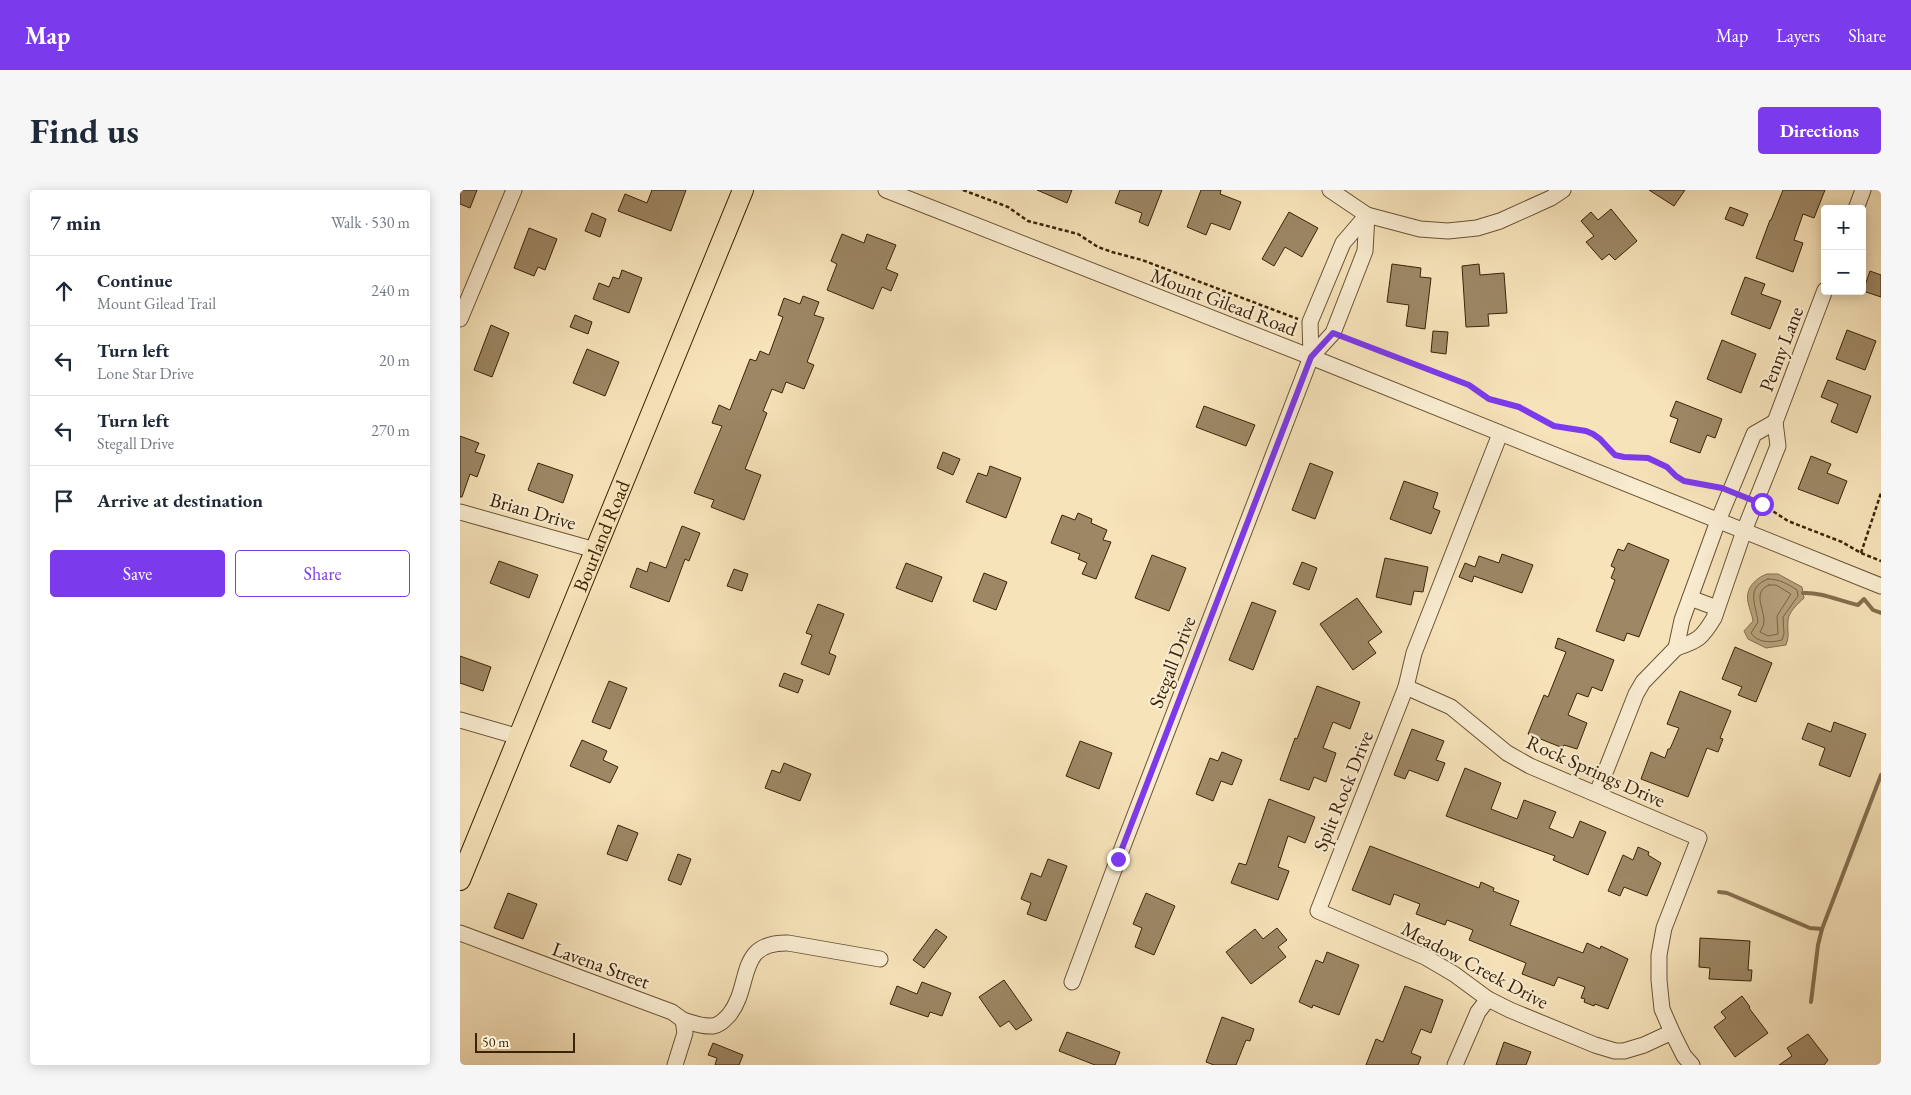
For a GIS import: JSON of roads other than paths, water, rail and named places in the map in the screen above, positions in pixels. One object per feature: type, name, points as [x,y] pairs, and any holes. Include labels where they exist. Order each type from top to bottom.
[{"type":"main road","name":"Bourland Road","points":[[460,880],[743,190]]},
{"type":"street","points":[[460,319],[514,190]]},
{"type":"street","name":"Mount Gilead Road","points":[[886,190],[1311,357],[1881,586]]},
{"type":"street","points":[[1330,190],[1367,215],[1420,229],[1448,230],[1477,228],[1500,221],[1551,198],[1563,190]]},
{"type":"street","points":[[1857,205],[1863,190]]},
{"type":"street","points":[[1311,357],[1310,324],[1343,243],[1367,215]]},
{"type":"street","points":[[1311,357],[1333,333],[1365,251],[1367,215]]},
{"type":"street","name":"Penny Lane","points":[[1775,422],[1754,434],[1718,520],[1682,620],[1676,648],[1695,642],[1706,630],[1717,608],[1744,531],[1778,446],[1775,422],[1823,295]]},
{"type":"street","name":"Stegall Drive","points":[[1072,982],[1311,357]]},
{"type":"street","name":"Split Rock Drive","points":[[1318,911],[1406,687],[1414,653],[1500,434]]},
{"type":"street","name":"Brian Drive","points":[[460,512],[595,550]]},
{"type":"street","points":[[1690,598],[1717,608]]},
{"type":"street","points":[[1597,793],[1636,694],[1643,682],[1676,648]]},
{"type":"street","name":"Rock Springs Drive","points":[[1406,687],[1450,707],[1518,760],[1699,838],[1664,928],[1660,944],[1659,980],[1662,1009],[1672,1032]]},
{"type":"street","points":[[460,720],[518,736]]},
{"type":"street","name":"Meadow Creek Drive","points":[[1318,911],[1425,957],[1454,974],[1488,999],[1525,1017],[1615,1050],[1624,1051],[1644,1045],[1672,1032]]},
{"type":"street","name":"Lavena Street","points":[[460,933],[672,1012],[683,1020],[703,1026],[715,1026],[724,1021],[735,1007],[741,994],[747,967],[754,954],[763,946],[775,943],[820,947],[880,959]]},
{"type":"street","points":[[1456,1065],[1478,1012],[1488,999]]},
{"type":"street","points":[[675,1065],[685,1033],[683,1020]]},
{"type":"street","points":[[1672,1032],[1684,1056],[1692,1065]]},
{"type":"water","points":[[1767,574],[1778,574],[1802,587],[1804,598],[1794,608],[1788,618],[1786,645],[1766,648],[1748,639],[1744,631],[1753,621],[1748,604],[1748,592],[1755,581]]},
{"type":"waterway","points":[[1803,593],[1824,595],[1858,605],[1864,599],[1873,610],[1881,613]]},
{"type":"waterway","points":[[1811,1002],[1818,945],[1822,929],[1881,775]]},
{"type":"waterway","points":[[1719,892],[1727,893],[1810,928],[1822,929]]}]
